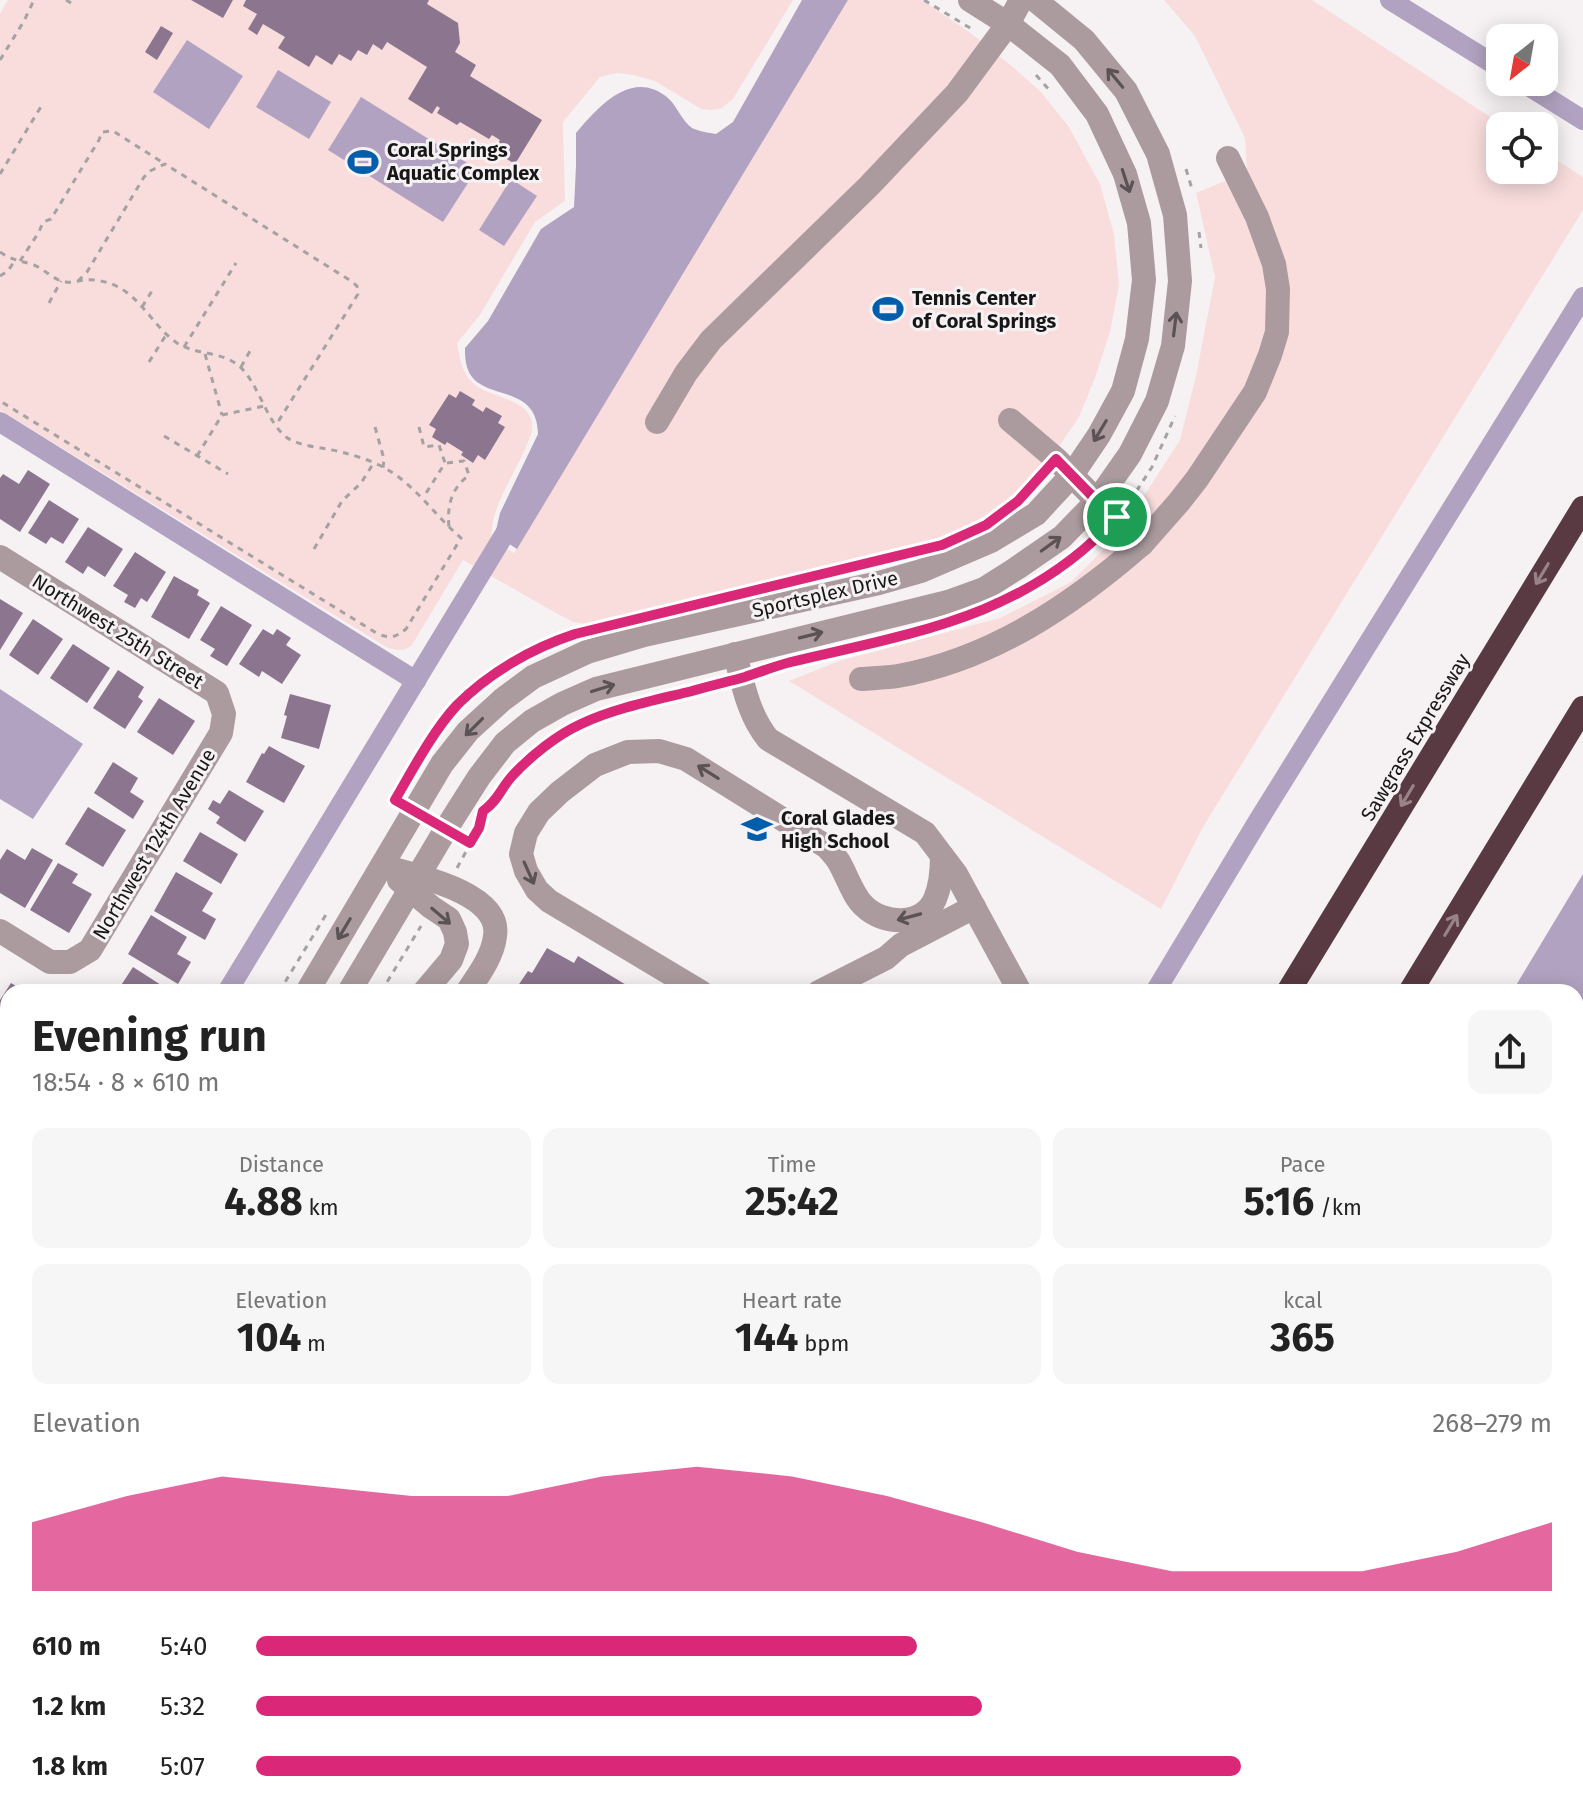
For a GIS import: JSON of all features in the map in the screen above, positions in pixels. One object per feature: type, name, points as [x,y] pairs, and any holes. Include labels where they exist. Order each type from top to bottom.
[{"type":"highway","name":"Sawgrass Expressway","points":[[1293,984],[1583,508]]},
{"type":"highway","points":[[1415,984],[1583,708]]},
{"type":"street","name":"Sportsplex Drive","points":[[312,984],[442,764],[468,731],[533,677],[587,652],[644,635],[921,571],[991,541],[1036,514],[1072,475],[1099,435],[1123,391],[1137,339],[1144,280],[1139,223],[1125,174],[1097,114],[1060,65],[1002,33],[970,0]]},
{"type":"street","points":[[657,422],[686,373],[711,340],[869,186],[957,93],[1002,33],[1021,0]]},
{"type":"street","name":"Sportsplex Drive","points":[[354,984],[479,777],[505,743],[532,721],[596,689],[948,602],[984,589],[1062,537],[1097,501],[1130,454],[1157,401],[1173,346],[1180,281],[1175,215],[1158,154],[1126,91],[1084,40],[1035,0]]},
{"type":"street","points":[[861,679],[898,676],[927,669],[975,653],[1019,633],[1099,581],[1142,544],[1197,479],[1255,392],[1277,332],[1278,289],[1274,264],[1257,217],[1228,158]]},
{"type":"street","points":[[1010,420],[1117,517],[1142,544]]},
{"type":"street","name":"Northwest 25th Street","points":[[0,557],[217,693],[224,714]]},
{"type":"street","points":[[735,654],[753,716],[768,739],[925,833],[956,874],[1016,984]]},
{"type":"street","name":"Northwest 124th Avenue","points":[[0,931],[50,962],[70,962],[90,950],[221,733],[224,714]]},
{"type":"street","points":[[688,984],[549,901],[537,890],[526,871],[521,854],[526,833],[539,812],[595,765],[628,752],[659,751],[686,759],[827,847],[863,906],[882,917],[901,921],[919,916],[934,903],[941,879],[942,856]]},
{"type":"street","points":[[382,866],[414,883],[448,885],[488,910],[495,922],[495,938],[485,964],[472,984]]},
{"type":"street","points":[[414,883],[431,907],[449,919],[457,944],[451,960],[431,984]]},
{"type":"street","points":[[834,984],[974,907]]},
{"type":"street","points":[[869,966],[878,949],[878,927],[871,911]]},
{"type":"path","points":[[0,60],[34,0]]},
{"type":"path","points":[[924,0],[1002,33]]},
{"type":"path","points":[[1028,67],[1054,95]]},
{"type":"path","points":[[0,174],[42,105]]},
{"type":"path","points":[[0,276],[18,261],[43,222],[51,219],[102,132],[113,131],[357,286],[358,294],[276,425]]},
{"type":"path","points":[[1183,160],[1192,190]]},
{"type":"path","points":[[78,281],[87,272],[144,177],[165,164]]},
{"type":"path","points":[[1198,220],[1201,258]]},
{"type":"path","points":[[0,252],[9,259],[37,266],[61,281],[103,282],[119,287],[166,334],[184,347],[232,361],[241,367],[288,439],[345,453],[383,468],[405,481],[461,538],[406,629],[396,637],[386,637],[0,401]]},
{"type":"path","points":[[184,347],[236,263]]},
{"type":"path","points":[[49,303],[61,281]]},
{"type":"path","points":[[142,307],[152,291]]},
{"type":"path","points":[[149,362],[166,334]]},
{"type":"path","points":[[241,367],[250,351]]},
{"type":"path","points":[[197,456],[222,415],[205,352]]},
{"type":"path","points":[[222,415],[264,406]]},
{"type":"path","points":[[1018,594],[1074,559],[1117,517],[1152,467],[1178,407]]},
{"type":"path","points":[[375,427],[384,459],[383,468]]},
{"type":"path","points":[[419,427],[424,447],[439,445],[445,463]]},
{"type":"path","points":[[164,436],[228,474]]},
{"type":"path","points":[[445,463],[464,461],[469,475],[452,493],[448,510],[449,528]]},
{"type":"path","points":[[314,549],[342,501],[361,483],[373,463]]},
{"type":"path","points":[[423,498],[445,463]]},
{"type":"path","points":[[432,740],[457,706],[486,680],[529,653],[565,637]]},
{"type":"path","points":[[448,885],[479,828],[483,811],[493,804],[515,772],[561,735],[583,723],[625,709],[741,678]]},
{"type":"path","points":[[386,984],[431,907]]},
{"type":"shaded area","name":"Tennis Center of Coral Springs","points":[[8,0],[793,0],[733,99],[722,108],[701,109],[655,81],[617,73],[600,77],[563,122],[565,201],[535,222],[480,315],[457,343],[469,379],[480,388],[516,403],[529,414],[532,423],[529,439],[498,505],[492,529],[492,540],[514,553],[848,0],[922,0],[1013,67],[1041,92],[1069,127],[1100,184],[1114,234],[1119,285],[1110,332],[1079,417],[1025,487],[986,517],[929,542],[585,624],[573,622],[463,560],[412,645],[404,650],[388,648],[0,410],[0,14]]},
{"type":"shaded area","points":[[802,0],[848,0],[517,549],[495,535],[500,513],[538,434],[535,417],[528,406],[518,399],[473,378],[466,365],[465,348],[488,321],[541,229],[574,207],[576,133],[617,94],[642,87],[668,98],[692,128],[716,134],[733,122]]},
{"type":"shaded area","points":[[1164,0],[1312,0],[1486,114],[1486,184],[1558,184],[1558,161],[1583,177],[1583,210],[1203,827],[1161,909],[789,681],[839,661],[1000,618],[1071,582],[1120,533],[1180,440],[1215,277],[1196,193],[1247,172],[1245,138],[1195,36]]},
{"type":"shaded area","points":[[187,40],[243,76],[209,129],[153,92]]},
{"type":"shaded area","points":[[278,70],[331,102],[309,139],[256,107]]},
{"type":"shaded area","points":[[361,97],[477,169],[443,222],[328,150]]},
{"type":"shaded area","points":[[511,179],[537,196],[504,246],[479,230]]},
{"type":"shaded area","points":[[0,689],[83,744],[33,819],[0,799]]},
{"type":"shaded area","points":[[1583,874],[1583,984],[1517,984]]},
{"type":"building","points":[[191,0],[233,0],[223,18]]},
{"type":"building","points":[[246,0],[429,0],[427,4],[458,23],[460,43],[455,52],[476,65],[470,76],[542,120],[515,164],[493,151],[500,140],[492,135],[489,139],[460,122],[457,125],[437,113],[440,108],[437,106],[432,114],[408,99],[427,67],[387,42],[382,50],[373,44],[367,55],[358,50],[351,61],[339,54],[332,65],[316,55],[309,67],[278,48],[285,37],[263,24],[257,35],[248,29],[257,14],[243,6]]},
{"type":"building","points":[[161,26],[173,33],[157,60],[145,52]]},
{"type":"building","points":[[460,391],[475,400],[472,405],[483,412],[486,407],[502,416],[498,423],[505,427],[485,460],[478,455],[473,463],[461,455],[463,452],[432,437],[436,429],[429,425],[449,394],[456,398]]},
{"type":"building","points":[[28,470],[50,484],[20,532],[0,519],[0,478],[3,474],[19,484]]},
{"type":"building","points":[[49,500],[79,519],[63,544],[51,537],[46,544],[28,533]]},
{"type":"building","points":[[88,527],[123,549],[105,577],[88,566],[83,574],[65,562]]},
{"type":"building","points":[[135,552],[166,572],[147,602],[141,598],[135,608],[124,602],[128,595],[113,586]]},
{"type":"building","points":[[174,576],[199,590],[197,595],[210,603],[189,639],[151,617]]},
{"type":"building","points":[[0,599],[23,613],[0,650]]},
{"type":"building","points":[[221,606],[252,625],[227,666],[210,656],[215,649],[200,640]]},
{"type":"building","points":[[33,619],[63,639],[38,675],[9,655]]},
{"type":"building","points":[[263,629],[273,635],[277,629],[291,638],[286,645],[301,655],[282,684],[262,671],[259,677],[239,664]]},
{"type":"building","points":[[73,644],[110,668],[87,703],[50,678]]},
{"type":"building","points":[[118,670],[144,687],[138,697],[143,701],[125,729],[93,708]]},
{"type":"building","points":[[290,694],[331,705],[319,749],[281,738]]},
{"type":"building","points":[[159,698],[195,721],[173,755],[137,732]]},
{"type":"building","points":[[269,746],[305,766],[284,803],[246,782]]},
{"type":"building","points":[[113,762],[138,778],[130,792],[144,801],[133,819],[94,793]]},
{"type":"building","points":[[229,790],[264,811],[245,842],[216,823],[220,817],[208,809],[213,800],[220,804]]},
{"type":"building","points":[[88,807],[126,830],[103,867],[65,844]]},
{"type":"building","points":[[200,832],[238,854],[221,884],[183,861]]},
{"type":"building","points":[[32,848],[53,860],[25,908],[0,893],[0,860],[7,849],[25,860]]},
{"type":"building","points":[[58,863],[78,874],[72,883],[92,894],[69,933],[30,910]]},
{"type":"building","points":[[176,872],[213,893],[202,911],[216,919],[205,940],[154,911]]},
{"type":"building","points":[[151,915],[187,937],[177,954],[191,962],[178,984],[128,954]]},
{"type":"building","points":[[547,948],[574,963],[578,956],[625,984],[519,984],[528,971],[532,973]]},
{"type":"building","points":[[133,967],[160,984],[122,984]]},
{"type":"waterway","points":[[1390,0],[1486,59]]},
{"type":"waterway","points":[[1544,96],[1583,120]]},
{"type":"waterway","points":[[1160,984],[1583,297]]},
{"type":"waterway","points":[[0,422],[416,681]]},
{"type":"waterway","points":[[232,984],[515,517]]},
{"type":"place","name":"Coral Springs Aquatic Complex","points":[[363,162]]},
{"type":"place","name":"Tennis Center of Coral Springs","points":[[888,309]]},
{"type":"place","name":"Coral Glades High School","points":[[757,829]]},
{"type":"route","points":[[1056,459],[1117,517],[1074,559],[1045,579],[961,619],[789,663],[583,723],[561,735],[515,772],[493,804],[483,811],[479,828],[470,843],[395,800],[424,751],[457,706],[486,680],[555,641],[722,597],[942,545],[986,525],[1018,501],[1056,459]]}]
